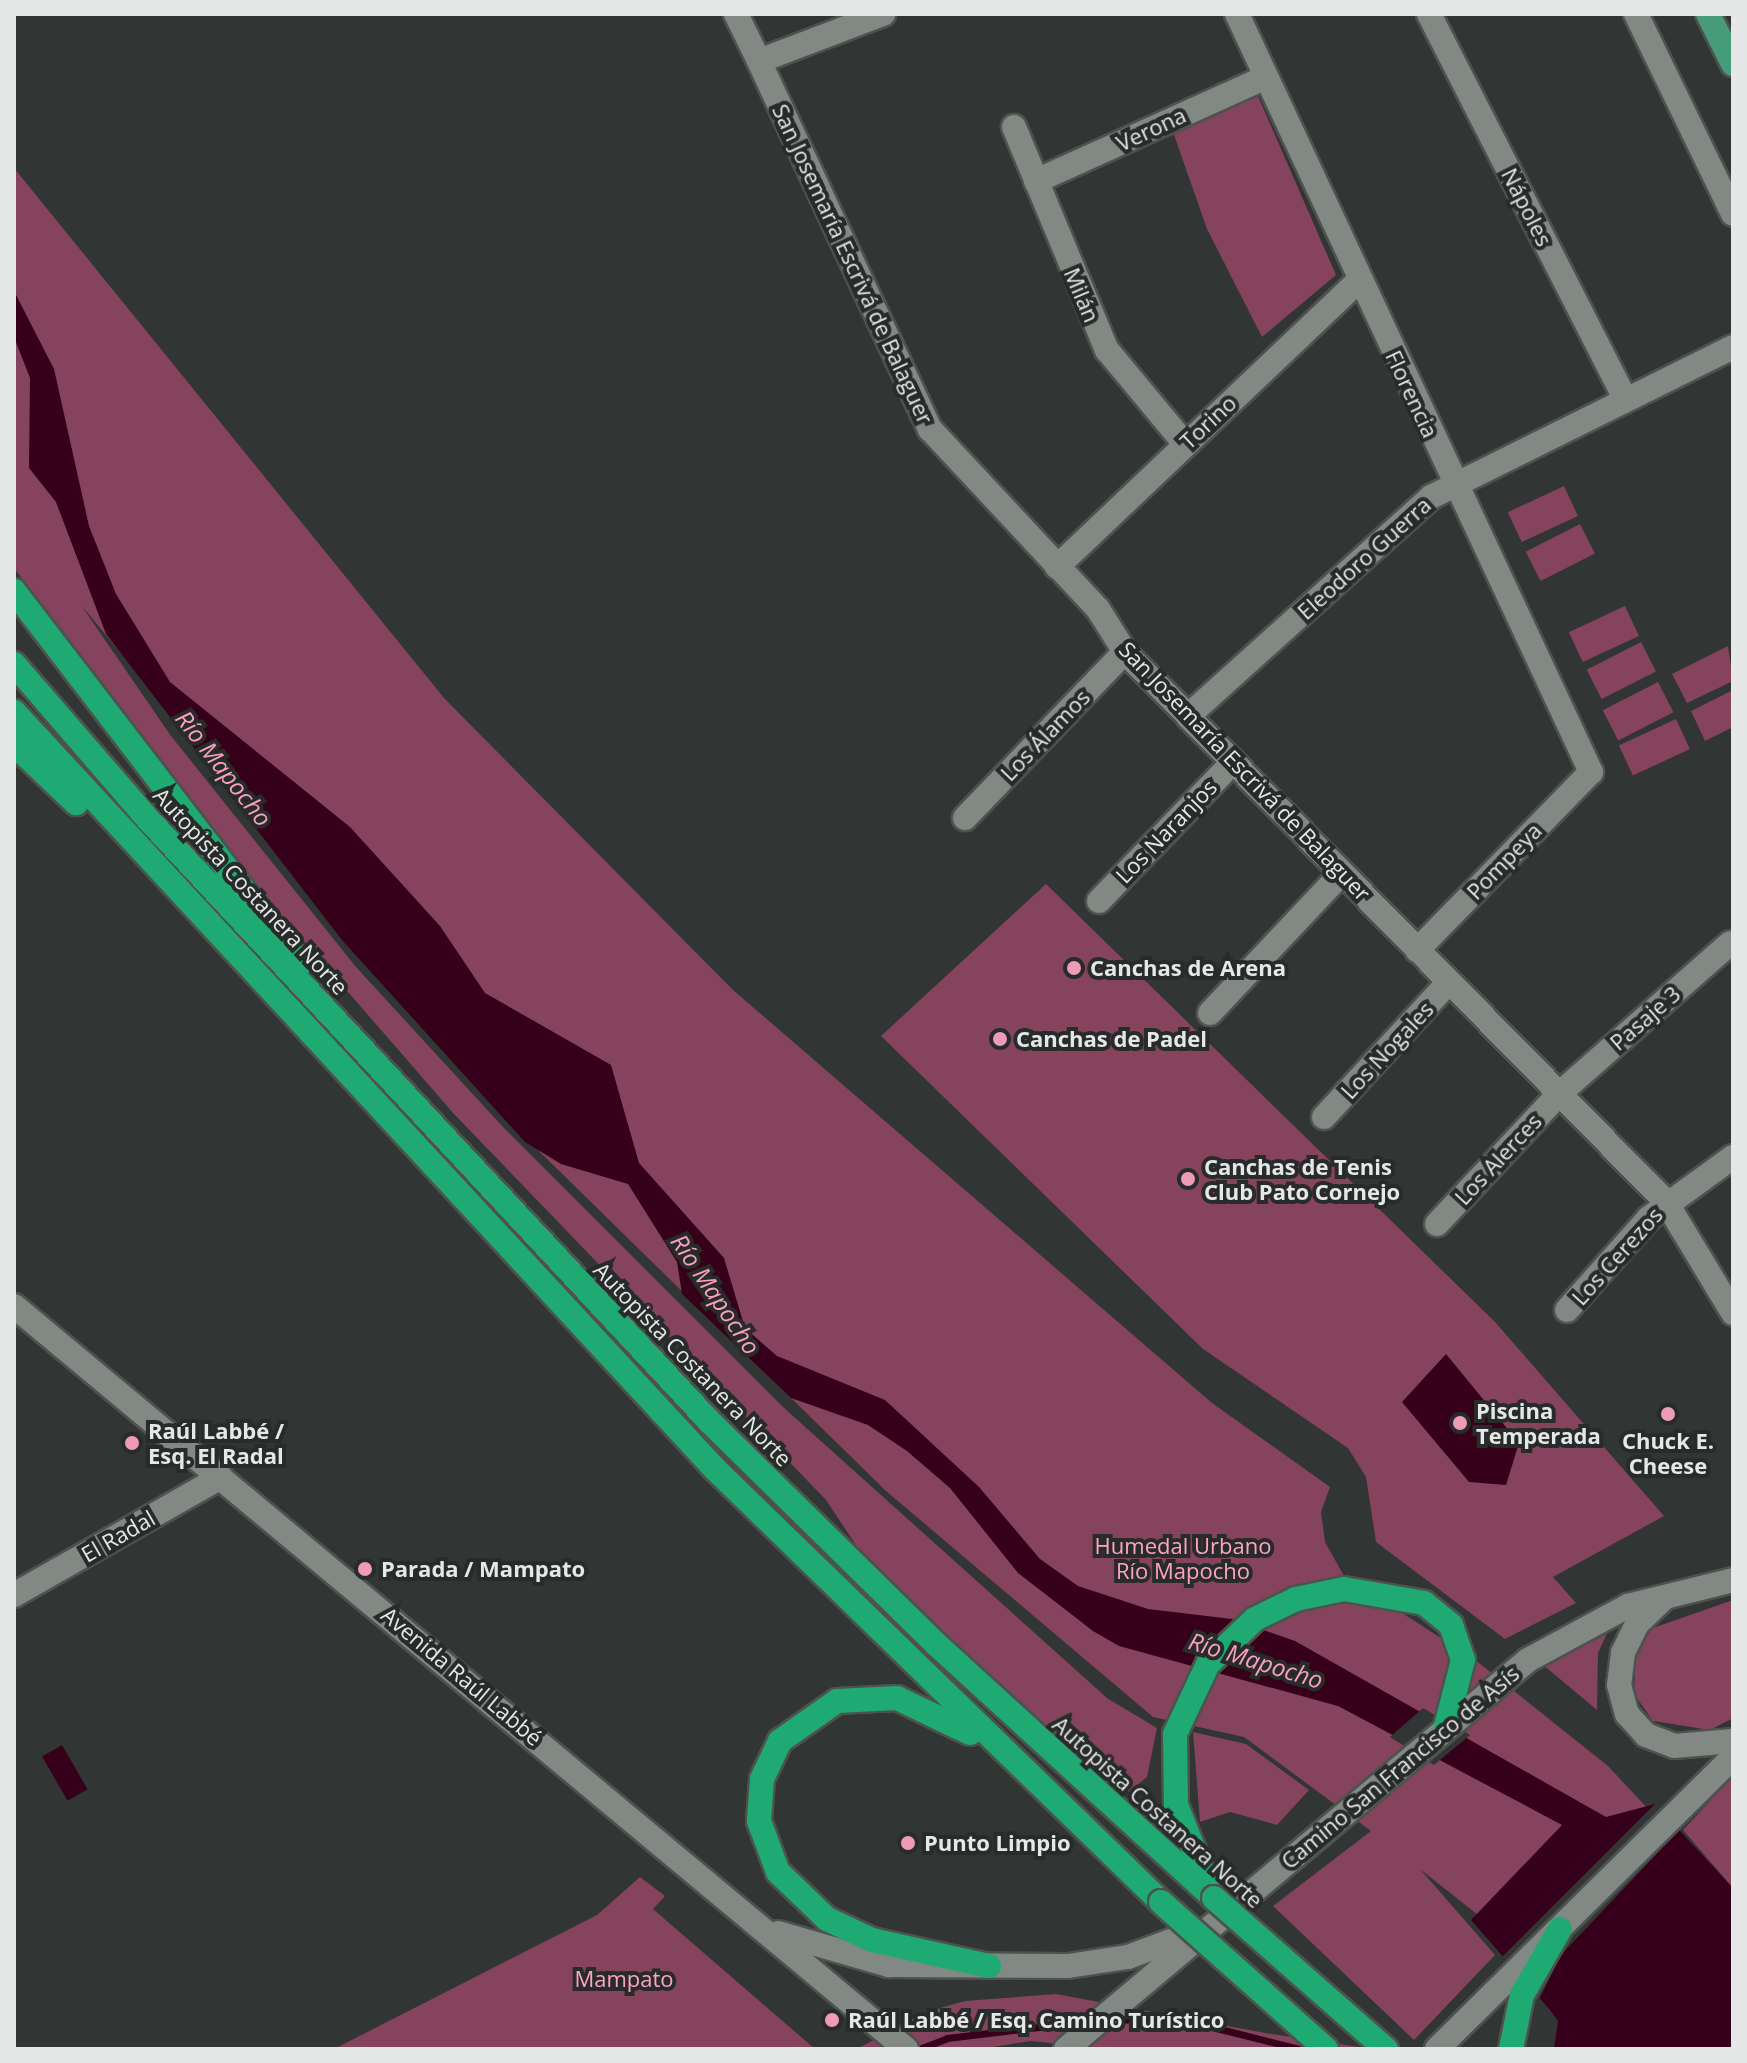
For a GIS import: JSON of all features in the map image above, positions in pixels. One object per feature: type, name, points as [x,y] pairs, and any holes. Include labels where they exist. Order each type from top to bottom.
[{"type":"highway","points":[[14,591],[279,935],[344,1030]]},
{"type":"highway","name":"Autopista Costanera Norte","points":[[14,664],[344,1030],[783,1496],[1184,1872],[1386,2049]]},
{"type":"highway","points":[[14,712],[185,903],[642,1393],[1007,1757],[1161,1902],[1326,2049]]},
{"type":"highway","points":[[14,744],[185,903]]},
{"type":"highway","points":[[1214,1898],[1179,1816],[1171,1755],[1192,1688],[1247,1625],[1321,1593],[1363,1589],[1414,1598],[1444,1617],[1460,1647],[1463,1673],[1446,1726]]},
{"type":"highway","points":[[989,1966],[872,1940],[812,1908],[771,1861],[760,1793],[772,1754],[790,1729],[854,1697],[909,1702],[1007,1757]]},
{"type":"highway","points":[[1511,2049],[1522,1995],[1560,1929]]},
{"type":"main road","points":[[1708,14],[1733,64]]},
{"type":"street","name":"San Josemaría Escrivá de Balaguer","points":[[736,14],[930,429],[1098,609],[1125,652],[1666,1202],[1733,1313]]},
{"type":"street","points":[[759,61],[883,14]]},
{"type":"street","name":"Florencia","points":[[1237,14],[1453,483],[1591,772]]},
{"type":"street","name":"Nápoles","points":[[1429,14],[1625,399]]},
{"type":"street","points":[[1636,14],[1733,214]]},
{"type":"street","name":"Verona","points":[[1036,181],[1266,77]]},
{"type":"street","name":"Milán","points":[[1014,127],[1107,350],[1185,444]]},
{"type":"street","name":"Torino","points":[[1057,567],[1360,279]]},
{"type":"street","name":"Eleodoro Guerra","points":[[1188,716],[1453,483],[1733,347]]},
{"type":"street","name":"Los Álamos","points":[[965,818],[1125,652]]},
{"type":"street","name":"Los Naranjos","points":[[1099,901],[1233,762]]},
{"type":"street","name":"Pompeya","points":[[1417,950],[1591,772]]},
{"type":"street","points":[[1210,1013],[1342,873]]},
{"type":"street","name":"Pasaje 3","points":[[1559,1094],[1730,943]]},
{"type":"street","name":"Los Nogales","points":[[1324,1117],[1449,982]]},
{"type":"street","name":"Los Alerces","points":[[1437,1224],[1559,1094]]},
{"type":"street","name":"Los Cerezos","points":[[1567,1310],[1666,1202],[1733,1157]]},
{"type":"street","name":"Avenida Raúl Labbé","points":[[14,1306],[764,1928],[904,2048]]},
{"type":"street","name":"El Radal","points":[[14,1595],[221,1477]]},
{"type":"street","name":"Camino San Francisco de Asís","points":[[1066,2049],[1502,1681],[1586,1624],[1672,1592],[1733,1580]]},
{"type":"street","points":[[1672,1592],[1629,1638],[1620,1669],[1624,1707],[1658,1741],[1733,1754]]},
{"type":"street","points":[[1437,2049],[1733,1754]]},
{"type":"street","points":[[764,1928],[870,1962],[989,1966],[1106,1962],[1215,1923]]},
{"type":"green space","points":[[1258,96],[1336,275],[1262,337],[1207,229],[1173,132]]},
{"type":"green space","name":"Humedal Urbano Río Mapocho","points":[[14,168],[444,698],[733,990],[1212,1403],[1330,1487],[1321,1512],[1325,1542],[1344,1576],[1474,1659],[1608,1766],[1681,1844],[1733,2049],[1570,2025],[1497,1930],[1420,1869],[1495,1955],[1414,2040],[1273,1906],[1371,1831],[1244,1737],[1153,1717],[886,1491],[500,1113],[81,605],[171,736],[356,967],[503,1127],[783,1407],[1107,1698],[1157,1728],[1147,1777],[1129,1792],[1050,1732],[866,1560],[826,1500],[454,1114],[243,871],[14,568]]},
{"type":"green space","points":[[1564,486],[1578,516],[1522,542],[1508,512]]},
{"type":"green space","points":[[1580,524],[1595,553],[1541,581],[1526,552]]},
{"type":"green space","points":[[1625,606],[1639,636],[1583,662],[1569,632]]},
{"type":"green space","points":[[1641,642],[1656,671],[1602,699],[1587,670]]},
{"type":"green space","points":[[1728,646],[1733,681],[1687,703],[1672,674]]},
{"type":"green space","points":[[1658,682],[1673,712],[1618,740],[1603,710]]},
{"type":"green space","points":[[1733,690],[1733,727],[1705,741],[1691,711]]},
{"type":"green space","points":[[1676,719],[1690,749],[1633,776],[1619,746]]},
{"type":"green space","name":"Canchas de Tenis Club Pato Cornejo","points":[[1046,884],[1495,1322],[1664,1516],[1553,1577],[1576,1603],[1505,1639],[1376,1542],[1366,1477],[1348,1448],[1203,1349],[881,1036]]},
{"type":"green space","points":[[1733,1600],[1733,1718],[1710,1730],[1653,1721],[1634,1694],[1636,1650],[1653,1628]]},
{"type":"green space","points":[[1611,1625],[1598,1653],[1597,1710],[1542,1664]]},
{"type":"green space","points":[[1193,1732],[1246,1744],[1309,1790],[1277,1825],[1230,1812],[1200,1822]]},
{"type":"green space","points":[[1733,1776],[1733,1888],[1683,1830]]},
{"type":"green space","name":"Mampato","points":[[640,1877],[665,1896],[653,1909],[815,2049],[334,2049],[597,1915]]},
{"type":"green space","points":[[1056,1994],[1265,2033],[1373,2049],[1106,2049],[1031,2041],[979,2049],[857,2049],[926,2012],[965,2001]]},
{"type":"water","name":"Río Mapocho","points":[[14,291],[54,369],[89,526],[116,594],[170,682],[350,827],[440,926],[485,993],[611,1065],[639,1163],[724,1258],[745,1328],[777,1356],[885,1400],[979,1487],[1040,1559],[1078,1586],[1148,1609],[1232,1619],[1295,1641],[1606,1817],[1655,1804],[1733,1888],[1733,2049],[1554,2049],[1558,2021],[1471,1920],[1562,1825],[1338,1706],[1119,1646],[1093,1631],[1018,1573],[950,1488],[907,1451],[868,1425],[791,1398],[682,1294],[677,1262],[628,1184],[561,1164],[525,1142],[342,940],[106,634],[56,502],[29,468],[30,378],[14,337]]},
{"type":"water","name":"Piscina Temperada","points":[[1446,1354],[1519,1443],[1506,1485],[1469,1482],[1402,1402]]},
{"type":"water","points":[[62,1745],[88,1789],[68,1801],[42,1756]]},
{"type":"pier","points":[[1423,1708],[1470,1735],[1434,1765],[1390,1737]]},
{"type":"pier","points":[[1658,1801],[1684,1825],[1561,1955],[1538,2002],[1500,1959]]},
{"type":"waterway","points":[[1110,2020],[1176,2018],[1299,2049]]},
{"type":"waterway","points":[[919,2049],[947,2038],[1090,2021]]},
{"type":"place","name":"Canchas de Arena","points":[[1074,968]]},
{"type":"place","name":"Canchas de Padel","points":[[1000,1039]]},
{"type":"place","name":"Canchas de Tenis Club Pato Cornejo","points":[[1188,1179]]},
{"type":"place","name":"Chuck E. Cheese","points":[[1668,1414]]},
{"type":"place","name":"Piscina Temperada","points":[[1460,1423]]},
{"type":"place","name":"Raúl Labbé / Esq. El Radal","points":[[132,1443]]},
{"type":"place","name":"Parada / Mampato","points":[[365,1569]]},
{"type":"place","name":"Punto Limpio","points":[[908,1843]]},
{"type":"place","name":"Raúl Labbé / Esq. Camino Turístico","points":[[832,2020]]}]
